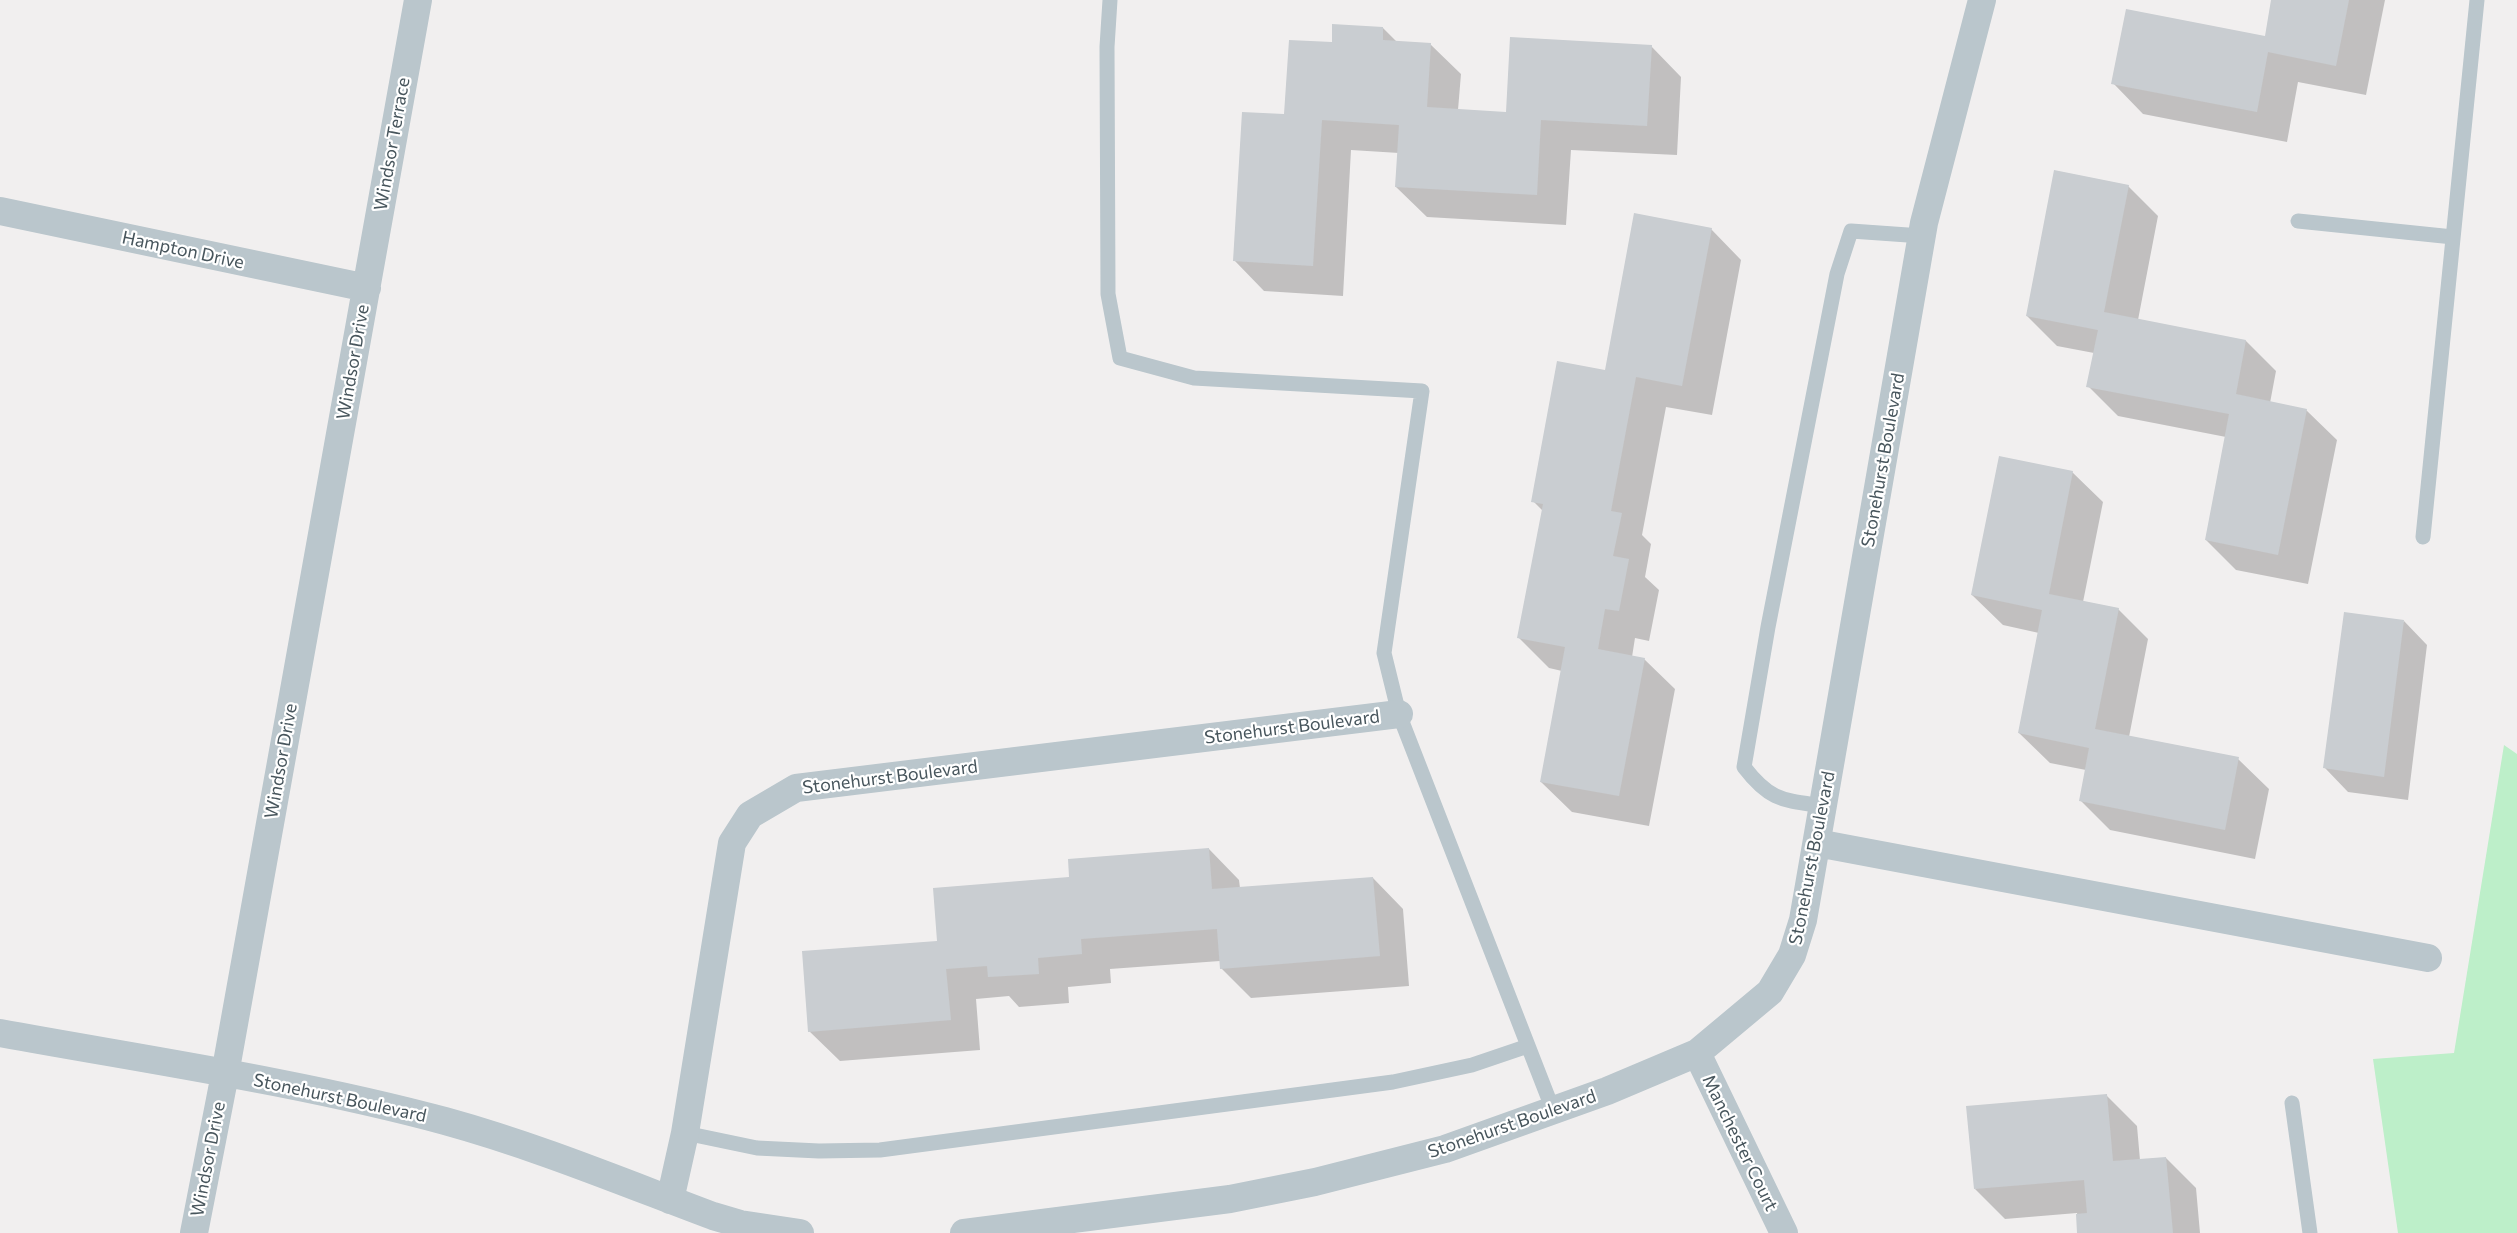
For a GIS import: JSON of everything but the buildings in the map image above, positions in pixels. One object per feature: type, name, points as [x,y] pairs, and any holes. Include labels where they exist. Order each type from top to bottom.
[{"type":"street","name":"Windsor Terrace","points":[[367,288],[418,0]]},
{"type":"street","name":"Stonehurst Boulevard","points":[[964,1233],[1033,1229],[1230,1199],[1315,1182],[1445,1149],[1608,1091],[1697,1053],[1770,992],[1792,955],[1803,920],[1922,236],[1982,0]]},
{"type":"street","name":"Hampton Drive","points":[[0,211],[367,288]]},
{"type":"street","name":"Windsor Drive","points":[[194,1233],[225,1074],[367,288]]},
{"type":"street","name":"Stonehurst Boulevard","points":[[670,1200],[685,1133],[732,843],[750,816],[796,788],[1399,714]]},
{"type":"street","points":[[1817,842],[2428,958]]},
{"type":"street","name":"Stonehurst Boulevard","points":[[0,1033],[367,1101],[447,1122],[519,1145],[740,1224],[800,1233]]},
{"type":"street","name":"Manchester Court","points":[[1697,1053],[1784,1233]]},
{"type":"lane","points":[[1110,0],[1107,47],[1108,294],[1120,358],[1194,378],[1422,391],[1384,653],[1399,714],[1553,1110]]},
{"type":"lane","points":[[2423,537],[2477,0]]},
{"type":"lane","points":[[2298,221],[2453,237]]},
{"type":"lane","points":[[1823,806],[1783,800],[1759,786],[1744,767],[1766,636],[1837,274],[1850,231],[1922,236]]},
{"type":"lane","points":[[685,1133],[757,1148],[820,1151],[880,1150],[1393,1082],[1472,1065],[1528,1046]]},
{"type":"lane","points":[[2292,1103],[2310,1233]]},
{"type":"green space","points":[[2504,745],[2517,754],[2517,1233],[2398,1233],[2373,1059],[2454,1053]]}]
